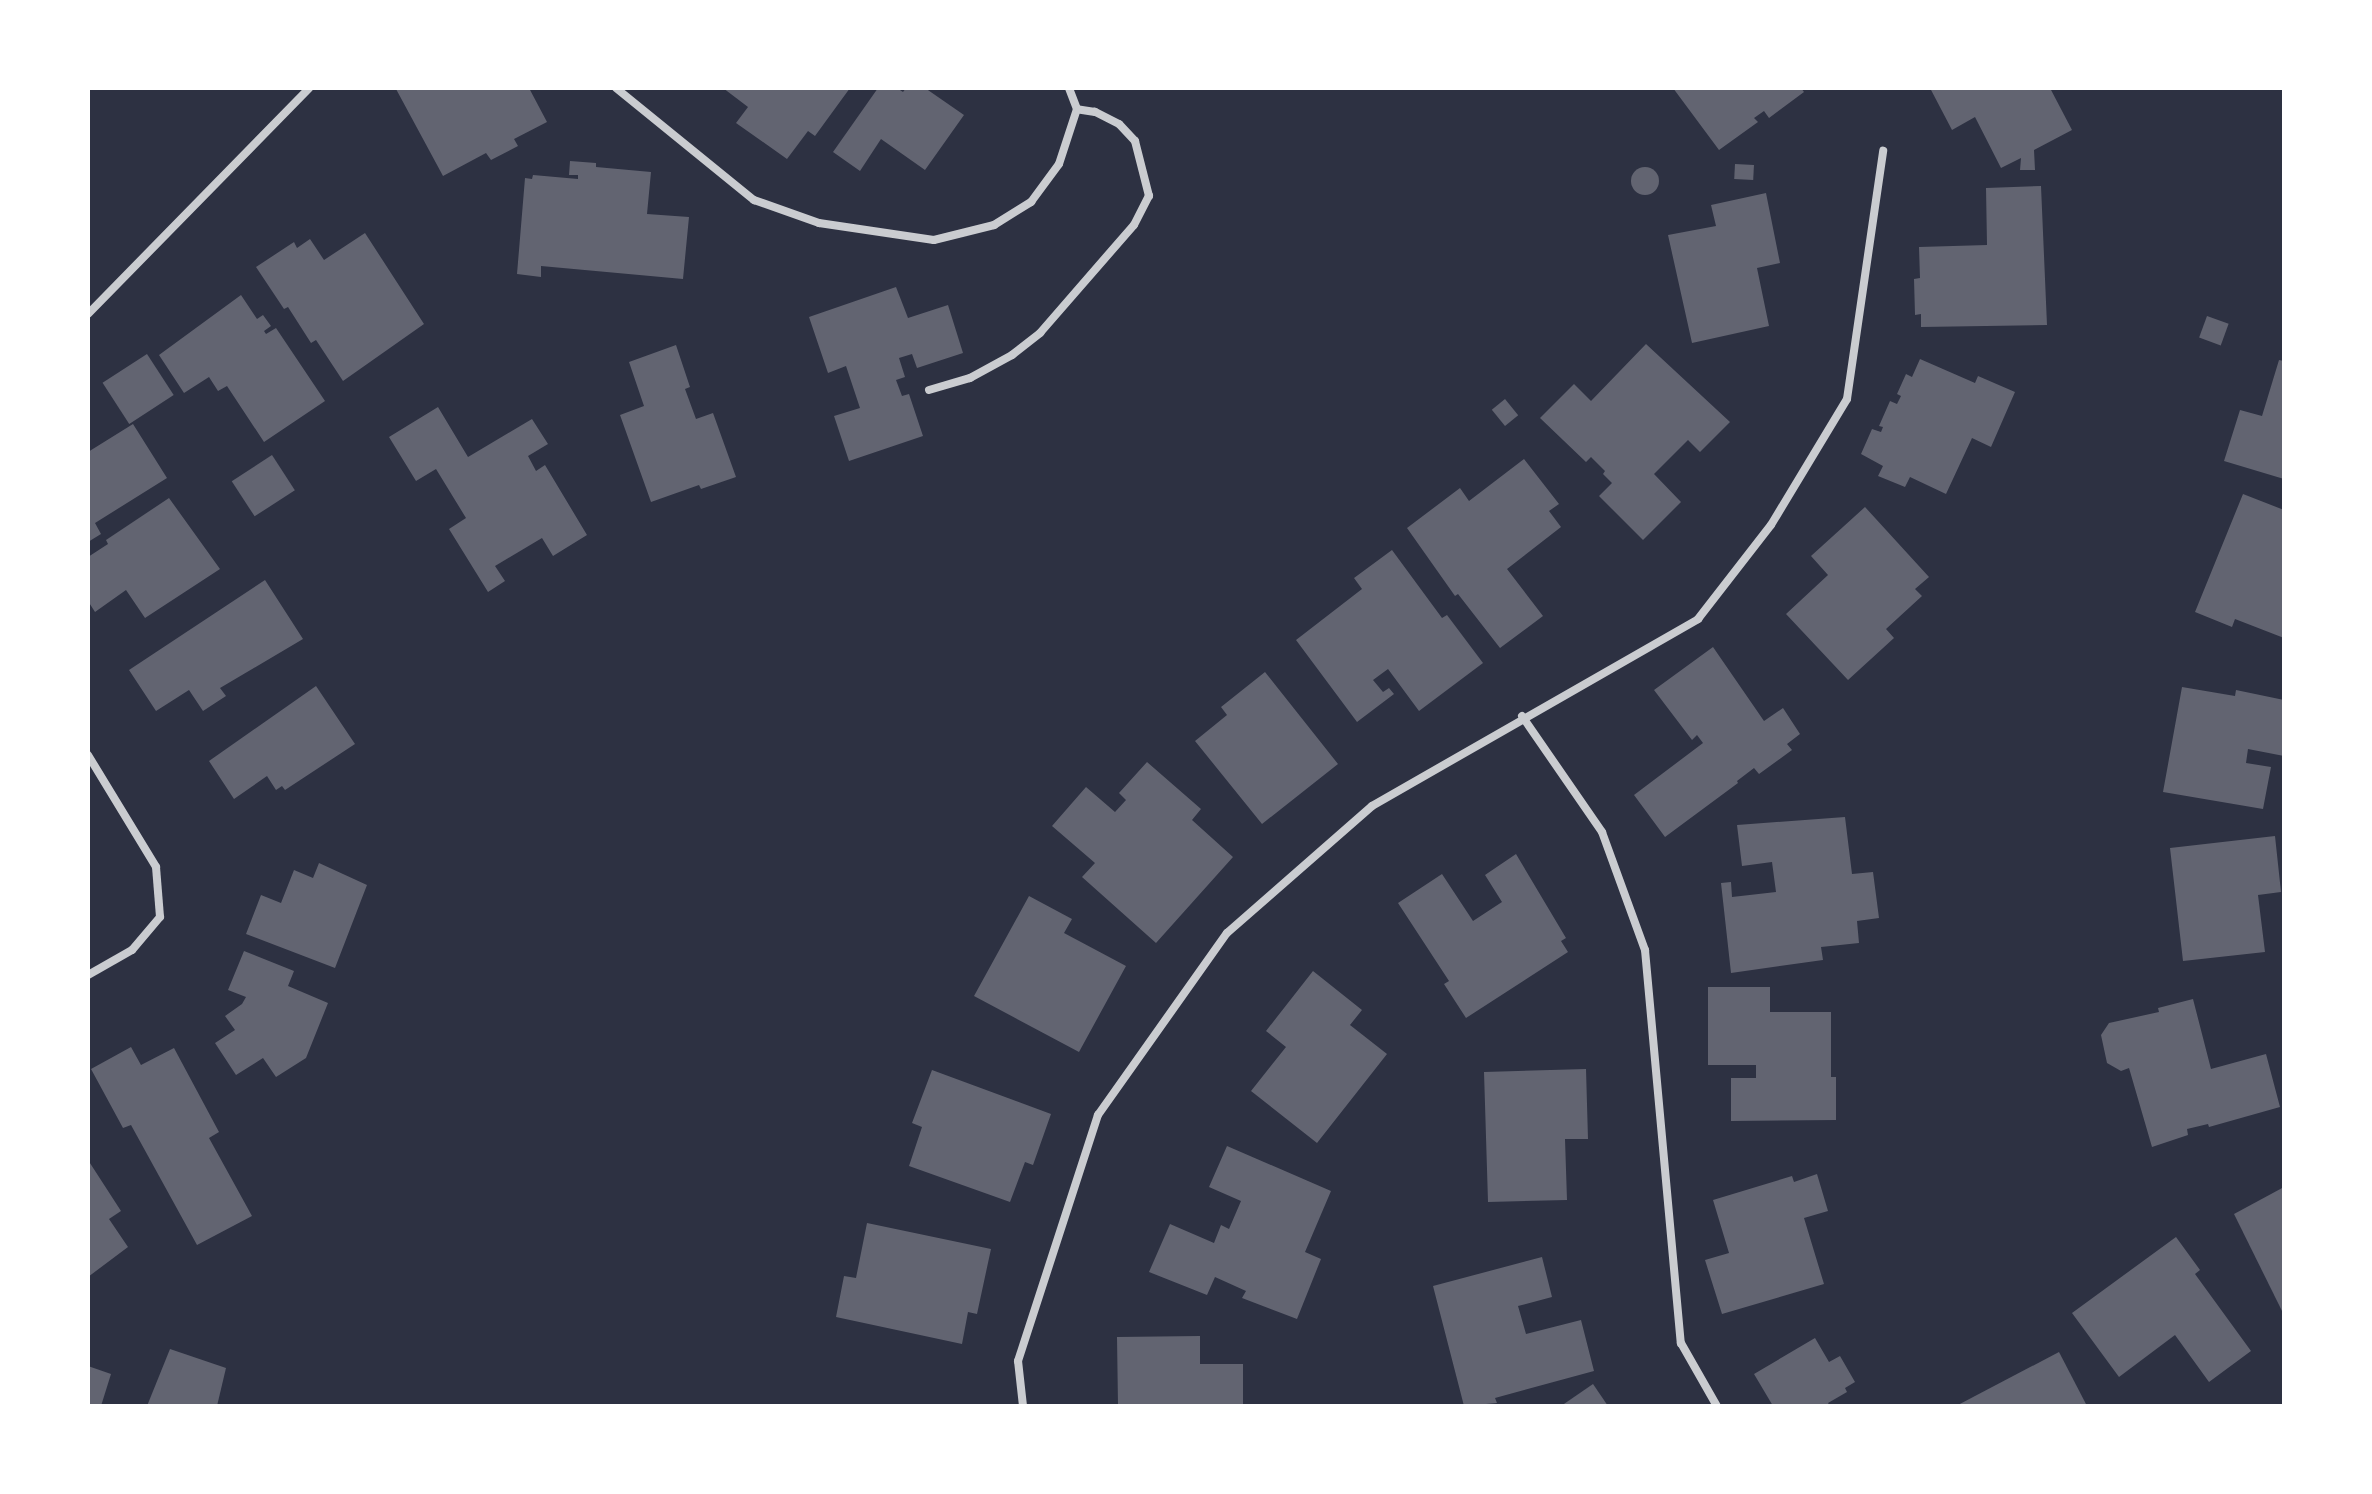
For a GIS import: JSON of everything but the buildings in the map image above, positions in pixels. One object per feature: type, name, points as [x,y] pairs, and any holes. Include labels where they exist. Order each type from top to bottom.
[{"type":"street","points":[[88,314],[309,88]]},
{"type":"street","points":[[616,88],[754,200],[819,223],[934,240],[994,225],[1031,202],[1059,164],[1077,109],[1069,88]]},
{"type":"street","points":[[929,390],[970,378],[1012,355],[1040,333],[1134,225],[1149,196],[1135,141],[1119,124],[1095,112],[1077,109]]},
{"type":"street","points":[[1023,1406],[1018,1361],[1098,1115],[1227,933],[1372,806],[1522,716],[1698,619],[1771,525],[1847,399],[1883,151]]},
{"type":"street","points":[[1522,716],[1602,832],[1645,950],[1681,1343],[1717,1406]]},
{"type":"street","points":[[88,755],[156,867],[160,917],[132,950],[88,975]]}]
